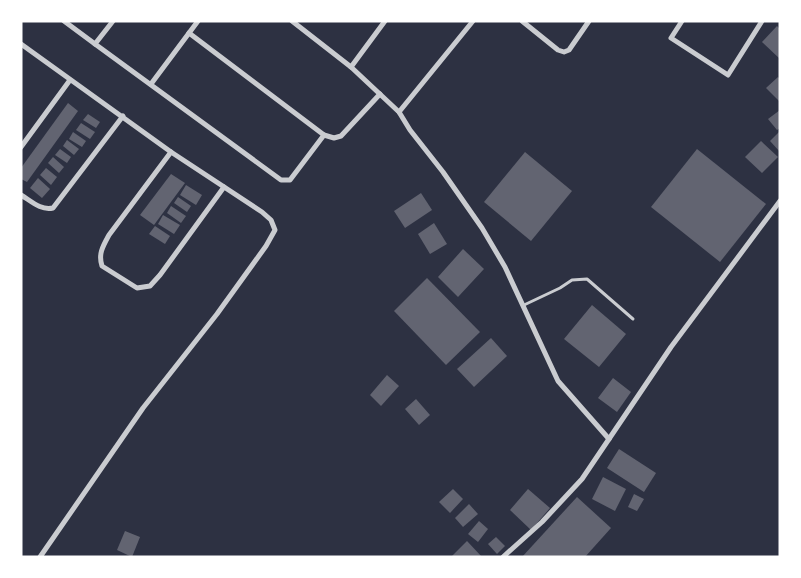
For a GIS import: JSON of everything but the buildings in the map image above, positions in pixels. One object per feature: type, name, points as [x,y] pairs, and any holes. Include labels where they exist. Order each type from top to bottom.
[{"type":"street","points":[[64,21],[281,180],[290,180],[324,135]]},
{"type":"street","points":[[95,44],[113,21]]},
{"type":"street","points":[[150,84],[198,21]]},
{"type":"street","points":[[351,67],[385,21]]},
{"type":"street","points":[[399,112],[473,21]]},
{"type":"street","points":[[522,21],[558,50],[564,52],[569,50],[589,21]]},
{"type":"street","points":[[680,22],[671,38],[728,75],[762,21]]},
{"type":"street","points":[[296,22],[351,67],[399,112],[410,130],[443,172],[482,228],[524,305],[558,381],[609,439]]},
{"type":"street","points":[[189,33],[324,135],[334,138],[341,136],[380,94]]},
{"type":"street","points":[[21,44],[171,152],[262,212],[271,220],[275,230],[266,246],[217,314],[142,408],[40,557]]},
{"type":"street","points":[[21,147],[70,80]]},
{"type":"street","points":[[21,195],[47,210],[53,208],[123,116]]},
{"type":"street","points":[[171,152],[109,236],[102,248],[100,259],[102,266],[137,288],[150,286],[224,187]]},
{"type":"street","points":[[502,557],[542,522],[582,479],[671,347],[780,201]]},
{"type":"lane","points":[[524,305],[560,288],[572,280],[587,279],[633,319]]}]
